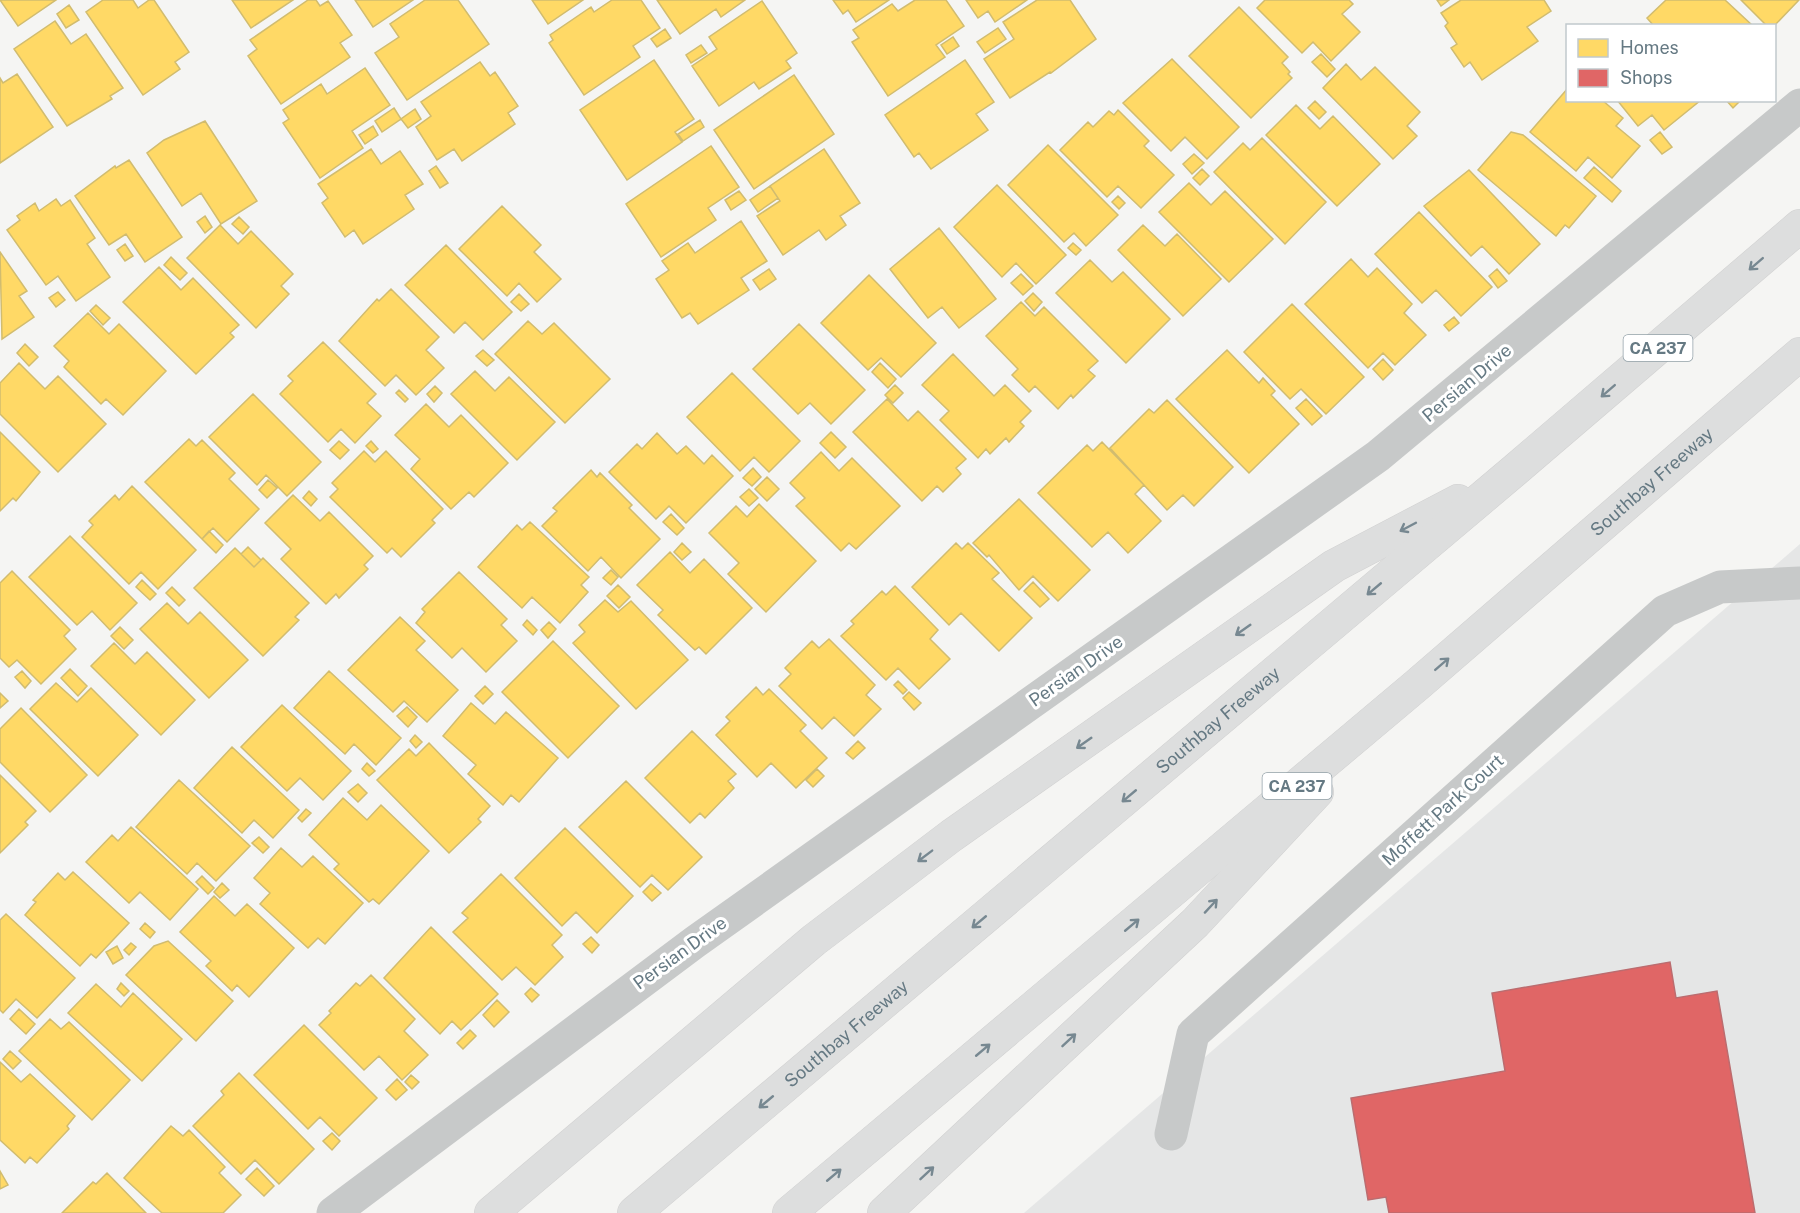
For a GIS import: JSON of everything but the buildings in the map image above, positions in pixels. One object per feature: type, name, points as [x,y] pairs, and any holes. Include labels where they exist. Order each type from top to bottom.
[{"type":"highway","name":"Southbay Freeway","points":[[634,1213],[1515,470],[1800,226]]},
{"type":"highway","name":"Southbay Freeway","points":[[789,1213],[1417,685],[1800,354]]},
{"type":"highway","points":[[491,1213],[522,1184],[814,940],[951,836],[1334,566],[1515,470]]},
{"type":"highway","points":[[884,1213],[1195,923],[1417,685]]},
{"type":"highway","points":[[481,1213],[522,1184]]},
{"type":"street","name":"Persian Drive","points":[[333,1213],[695,942],[1378,456],[1800,105]]},
{"type":"street","name":"Moffett Park Court","points":[[1171,1134],[1193,1034],[1665,611],[1720,587],[1800,583]]},
{"type":"shaded area","points":[[1800,544],[1800,1213],[1024,1213]]}]
